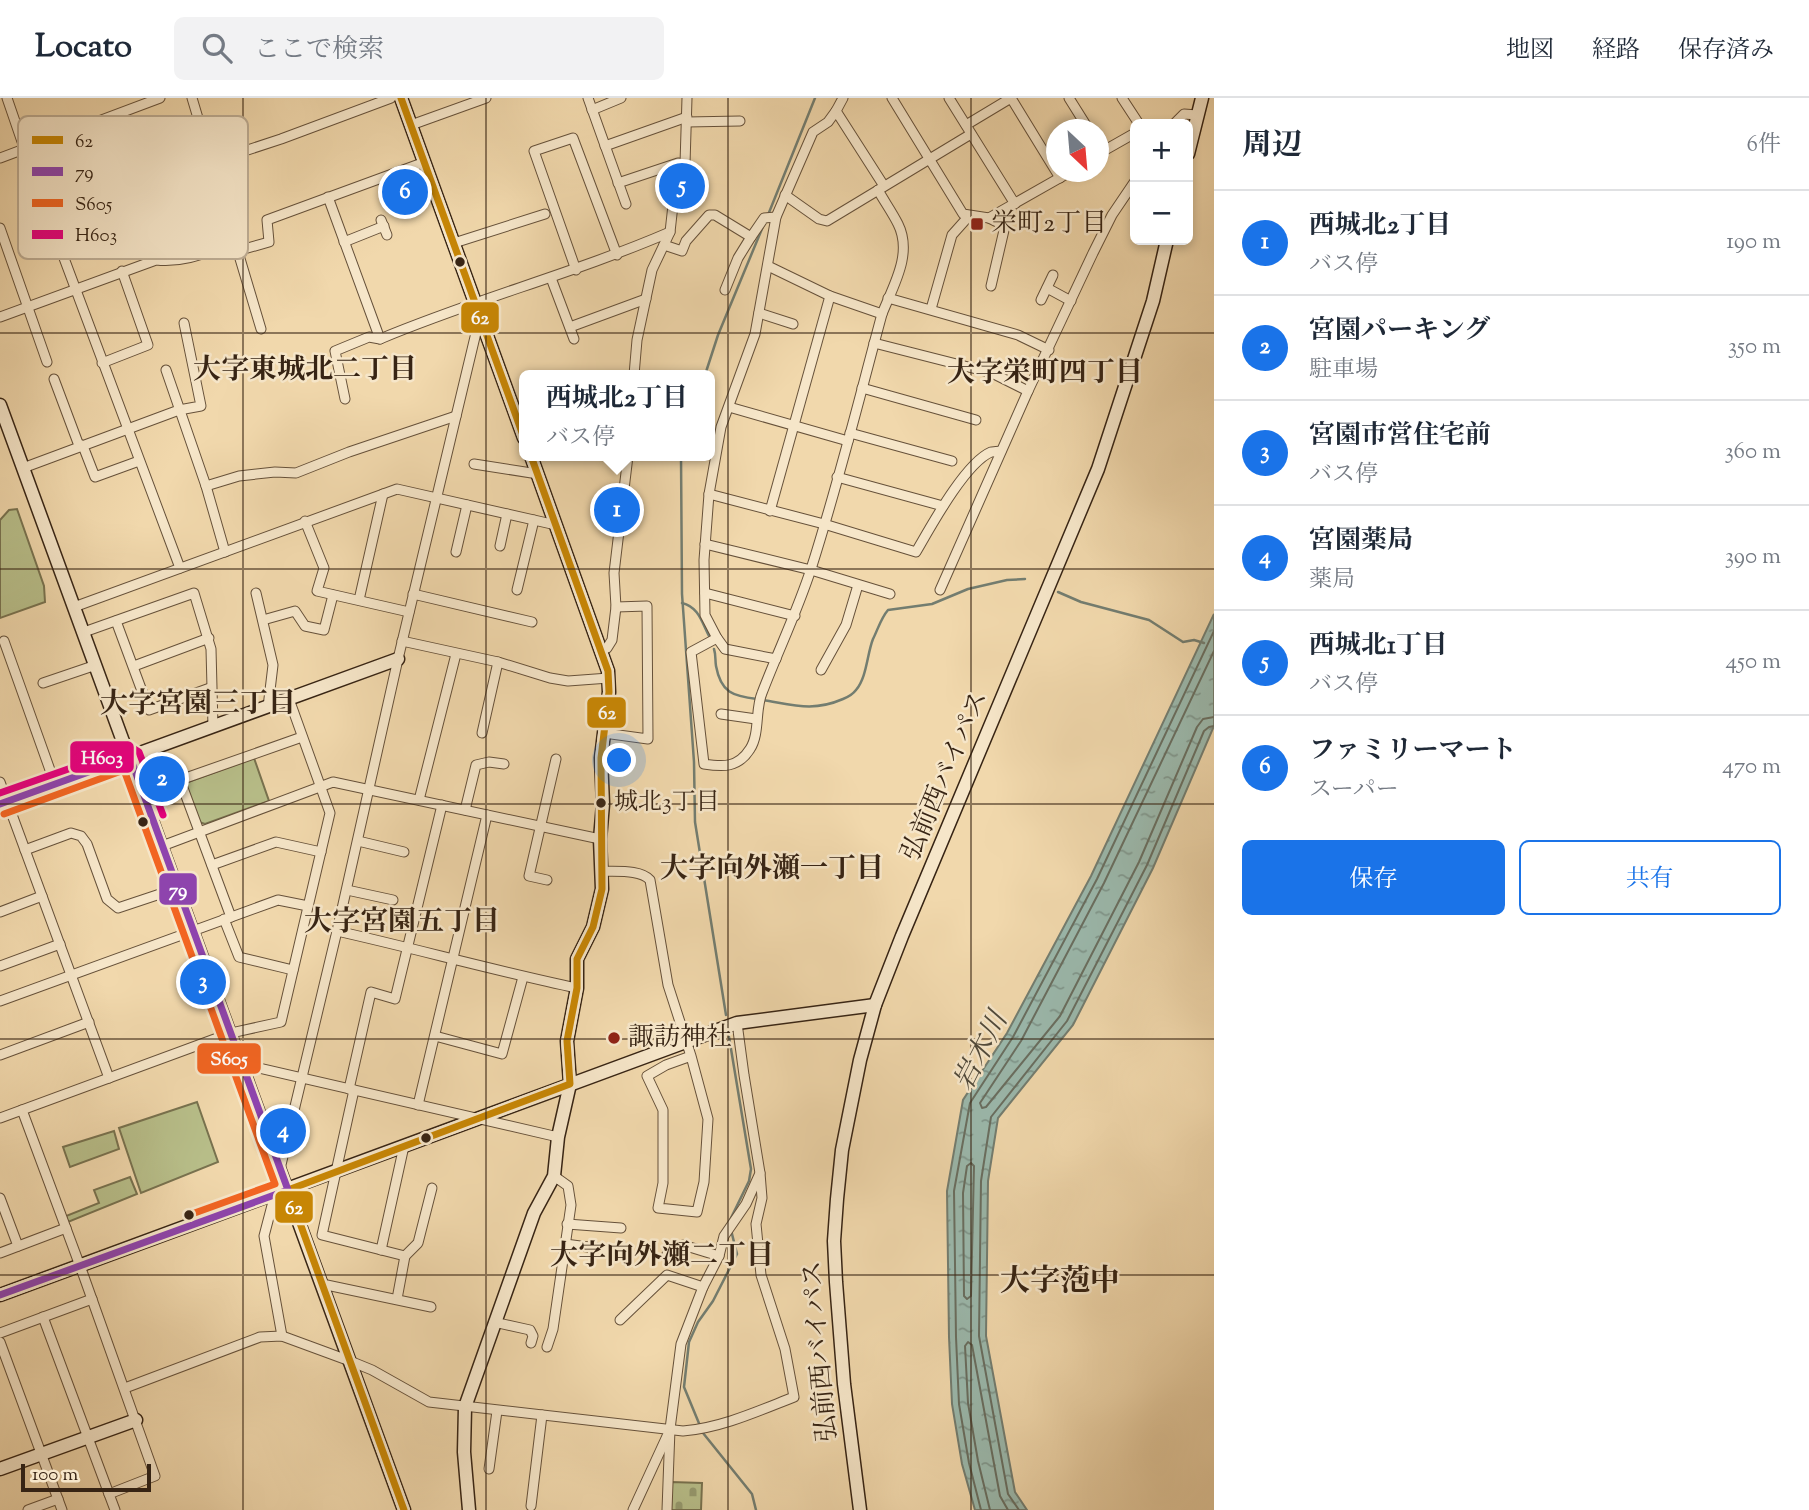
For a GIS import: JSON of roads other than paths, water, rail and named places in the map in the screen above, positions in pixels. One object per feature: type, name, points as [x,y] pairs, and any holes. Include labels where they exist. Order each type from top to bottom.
[{"type":"street","points":[[7,98],[18,127]]},
{"type":"street","points":[[110,116],[160,98]]},
{"type":"street","points":[[192,98],[197,116]]},
{"type":"street","points":[[248,150],[391,98]]},
{"type":"street","points":[[401,98],[519,424]]},
{"type":"street","points":[[411,125],[486,98]]},
{"type":"street","points":[[588,98],[626,204]]},
{"type":"street","points":[[592,110],[621,98]]},
{"type":"street","points":[[635,370],[637,340],[652,270],[670,232],[673,205],[685,164],[687,98]]},
{"type":"street","points":[[725,290],[738,258],[751,236],[770,217],[785,195],[813,132],[828,122],[843,98]]},
{"type":"street","points":[[891,98],[963,214],[989,218],[1005,226],[991,286]]},
{"type":"street","points":[[949,98],[1015,204]]},
{"type":"street","points":[[785,195],[819,219],[827,221],[929,159],[1011,98],[1046,155]]},
{"type":"street","points":[[1069,98],[1082,119]]},
{"type":"street","points":[[1122,98],[1136,119]]},
{"type":"street","points":[[1193,132],[1202,98]]},
{"type":"street","points":[[717,638],[691,652],[704,764],[722,766],[733,765],[741,760],[752,747],[760,699],[811,570],[882,314],[894,289],[904,249],[898,223],[881,188],[836,111]]},
{"type":"street","points":[[1179,119],[1184,114],[1197,115]]},
{"type":"street","points":[[605,146],[687,119],[740,121]]},
{"type":"street","points":[[1109,146],[1130,135]]},
{"type":"street","points":[[576,270],[534,151],[573,138],[617,255]]},
{"type":"street","points":[[248,245],[269,242],[267,220],[425,162]]},
{"type":"street","points":[[618,183],[678,163],[685,164]]},
{"type":"street","points":[[989,218],[1053,182]]},
{"type":"street","points":[[940,590],[1028,391],[1112,215],[1134,182]]},
{"type":"street","points":[[328,197],[380,339]]},
{"type":"street","points":[[454,243],[545,214]]},
{"type":"street","points":[[664,245],[682,251],[686,241],[706,218],[715,215],[751,236]]},
{"type":"street","points":[[931,309],[952,235],[969,216]]},
{"type":"street","points":[[715,460],[721,427],[755,334],[768,266],[770,217]]},
{"type":"street","points":[[344,242],[384,227]]},
{"type":"street","points":[[0,228],[47,362]]},
{"type":"street","points":[[345,399],[335,351],[369,337],[380,339],[478,310],[551,278],[617,255],[670,232]]},
{"type":"street","name":"弘前西バイパス","points":[[860,1510],[844,1384],[834,1241],[842,1150],[850,1103],[875,1005],[1098,469],[1153,301],[1166,245]]},
{"type":"street","points":[[64,259],[180,568]]},
{"type":"street","points":[[0,317],[156,260],[174,262],[190,259]]},
{"type":"street","points":[[240,259],[261,329]]},
{"type":"street","points":[[768,266],[830,296],[882,314]]},
{"type":"street","points":[[102,363],[148,345],[122,271]]},
{"type":"street","points":[[1041,300],[1053,275]]},
{"type":"street","points":[[551,278],[574,339]]},
{"type":"street","points":[[1047,288],[1071,301]]},
{"type":"street","points":[[770,511],[830,296]]},
{"type":"street","points":[[888,298],[1018,335],[1049,350]]},
{"type":"street","points":[[570,327],[646,299]]},
{"type":"street","points":[[279,1168],[358,841],[478,310]]},
{"type":"street","points":[[759,313],[793,324]]},
{"type":"street","points":[[23,468],[179,410],[201,406],[184,323]]},
{"type":"street","points":[[874,343],[992,373],[1028,391]]},
{"type":"street","points":[[166,370],[206,486],[225,552]]},
{"type":"street","points":[[54,379],[78,443],[83,446],[95,477],[139,461]]},
{"type":"street","points":[[862,388],[976,420]]},
{"type":"street","points":[[0,407],[404,1510]]},
{"type":"street","points":[[729,407],[795,426],[952,461]]},
{"type":"street","points":[[206,486],[239,476],[275,472],[296,473],[456,416]]},
{"type":"street","points":[[709,494],[824,524],[916,552],[943,506],[975,465],[991,452],[1002,451]]},
{"type":"street","points":[[469,1510],[464,1452],[465,1408],[534,1213],[554,1176],[558,1137],[570,1084],[567,1041],[577,988],[578,959],[593,927],[602,889],[601,758],[609,678],[533,461]]},
{"type":"street","points":[[601,650],[607,648],[612,640],[617,607],[614,573],[627,461]]},
{"type":"street","points":[[715,461],[705,544],[705,615],[725,649],[776,659]]},
{"type":"street","points":[[474,464],[489,471],[538,474]]},
{"type":"street","points":[[837,477],[943,506]]},
{"type":"street","points":[[74,607],[397,489],[556,525]]},
{"type":"street","points":[[359,600],[383,494]]},
{"type":"street","points":[[456,552],[467,505]]},
{"type":"street","points":[[500,547],[507,514]]},
{"type":"street","points":[[522,585],[534,520]]},
{"type":"street","points":[[305,521],[324,568],[317,591],[409,612]]},
{"type":"street","points":[[705,544],[811,570],[890,594]]},
{"type":"street","points":[[821,670],[846,625],[858,585]]},
{"type":"street","points":[[84,632],[194,593],[211,649],[213,727]]},
{"type":"street","points":[[256,593],[273,665],[268,707]]},
{"type":"street","points":[[705,593],[795,616]]},
{"type":"street","points":[[413,594],[532,622]]},
{"type":"street","points":[[263,620],[295,611],[304,626],[324,630],[333,595]]},
{"type":"street","points":[[604,733],[648,739],[647,606],[617,607]]},
{"type":"street","points":[[116,621],[149,710],[210,688]]},
{"type":"street","points":[[134,666],[209,638]]},
{"type":"street","points":[[402,640],[550,678],[568,681],[609,678]]},
{"type":"street","points":[[4,641],[55,784]]},
{"type":"street","points":[[419,800],[456,654]]},
{"type":"street","points":[[4,803],[398,659]]},
{"type":"street","points":[[482,733],[498,663]]},
{"type":"street","points":[[43,683],[60,683],[96,666]]},
{"type":"street","points":[[0,1118],[231,1033],[281,1022],[330,813],[289,699]]},
{"type":"street","points":[[721,714],[756,719]]},
{"type":"street","points":[[293,970],[239,957],[212,865],[180,780],[302,737]]},
{"type":"street","points":[[547,880],[529,876],[556,759]]},
{"type":"street","points":[[465,810],[476,765],[489,762],[504,764]]},
{"type":"street","points":[[0,782],[4,803],[25,850],[109,1078]]},
{"type":"street","points":[[162,846],[333,782],[600,839]]},
{"type":"street","points":[[405,1256],[322,1235],[371,992],[395,999],[442,805]]},
{"type":"street","points":[[418,1105],[487,815]]},
{"type":"street","points":[[25,850],[71,833],[81,836],[87,844],[107,900],[118,908],[178,888]]},
{"type":"street","points":[[358,841],[404,852]]},
{"type":"street","points":[[212,865],[276,842],[321,852]]},
{"type":"street","points":[[601,871],[638,874],[647,876],[650,880],[668,985],[691,1056],[708,1119],[704,1182],[697,1212],[658,1208],[663,1183],[663,1110],[647,1076],[666,1065],[691,1056]]},
{"type":"street","points":[[346,890],[393,900]]},
{"type":"street","points":[[0,912],[42,896]]},
{"type":"street","points":[[0,1001],[278,900],[308,906]]},
{"type":"street","points":[[337,931],[409,947],[454,961],[577,988]]},
{"type":"street","points":[[0,965],[60,944]]},
{"type":"street","points":[[435,1036],[502,1054],[523,977]]},
{"type":"street","points":[[0,1295],[737,1023],[875,1005]]},
{"type":"street","points":[[0,1055],[89,1022]]},
{"type":"street","points":[[125,1388],[260,1337],[282,1336],[372,1370],[429,1402],[465,1408],[699,1430],[794,1397],[785,1349],[761,1275],[756,1224],[762,1198],[760,1173],[737,1023]]},
{"type":"street","points":[[242,1064],[558,1137]]},
{"type":"street","points":[[22,1110],[155,1476],[109,1494]]},
{"type":"street","points":[[381,1250],[404,1146]]},
{"type":"street","points":[[667,1510],[670,1429],[681,1344],[703,1287],[719,1256],[724,1236],[746,1204],[760,1173]]},
{"type":"street","points":[[547,1347],[553,1329],[571,1205],[568,1186],[554,1176]]},
{"type":"street","points":[[397,1299],[405,1256],[418,1243],[432,1188]]},
{"type":"street","points":[[275,1194],[264,1236],[282,1336]]},
{"type":"street","points":[[0,1198],[18,1246]]},
{"type":"street","points":[[567,1224],[621,1228]]},
{"type":"street","points":[[0,1253],[66,1228]]},
{"type":"street","points":[[565,1244],[619,1251]]},
{"type":"street","points":[[667,1254],[683,1245],[719,1256]]},
{"type":"street","points":[[620,1320],[667,1275],[703,1287]]},
{"type":"street","points":[[322,1284],[431,1307]]},
{"type":"street","points":[[0,1333],[92,1299]]},
{"type":"street","points":[[43,1317],[115,1510]]},
{"type":"street","points":[[495,1322],[530,1330],[533,1336],[531,1343]]},
{"type":"street","points":[[0,1342],[62,1510]]},
{"type":"street","points":[[489,1469],[497,1411]]},
{"type":"street","points":[[531,1506],[542,1415]]},
{"type":"street","points":[[0,1469],[136,1420]]},
{"type":"street","points":[[633,1510],[670,1429]]},
{"type":"street","points":[[28,1510],[58,1499]]},
{"type":"water","name":"岩木川","points":[[1214,614],[1214,726],[1153,868],[1073,1025],[998,1118],[988,1181],[986,1336],[1015,1492],[1027,1510],[975,1510],[962,1464],[952,1404],[949,1337],[947,1191],[963,1100],[1007,1033],[1091,876]]},
{"type":"waterway","points":[[768,215],[815,98]]},
{"type":"waterway","points":[[707,370],[718,335],[764,224]]},
{"type":"waterway","points":[[681,461],[682,594],[694,762],[695,822],[726,1015]]},
{"type":"waterway","points":[[763,700],[813,706],[845,698],[860,685],[873,639],[888,610],[932,604],[968,589],[1007,580],[1025,579]]},
{"type":"waterway","points":[[1058,592],[1081,602],[1149,620],[1183,642],[1194,640],[1204,643]]},
{"type":"waterway","points":[[682,603],[696,612],[709,636]]},
{"type":"waterway","points":[[714,649],[718,675],[725,688],[729,692],[757,699]]},
{"type":"waterway","points":[[729,1037],[751,1169],[749,1181],[730,1220]]},
{"type":"waterway","points":[[731,1230],[737,1254],[689,1342],[684,1387],[703,1433],[752,1494],[756,1510]]},
{"type":"place","name":"西城北1丁目","points":[[682,186]]},
{"type":"place","name":"ファミリーマート","points":[[405,192]]},
{"type":"place","name":"栄町2丁目","points":[[977,224]]},
{"type":"place","name":"西城北2丁目","points":[[617,510]]},
{"type":"place","name":"宮園パーキング","points":[[162,779]]},
{"type":"place","name":"城北3丁目","points":[[601,803]]},
{"type":"place","name":"宮園市営住宅前","points":[[203,982]]},
{"type":"place","name":"諏訪神社","points":[[614,1038]]},
{"type":"place","name":"宮園薬局","points":[[283,1131]]},
{"type":"district","name":"大字東城北二丁目","points":[[305,371]]},
{"type":"district","name":"大字栄町四丁目","points":[[1045,374]]},
{"type":"district","name":"大字宮園三丁目","points":[[198,705]]},
{"type":"district","name":"大字向外瀬一丁目","points":[[772,870]]},
{"type":"district","name":"大字宮園五丁目","points":[[402,923]]},
{"type":"district","name":"大字向外瀬二丁目","points":[[662,1257]]},
{"type":"district","name":"大字萢中","points":[[1060,1282]]}]
